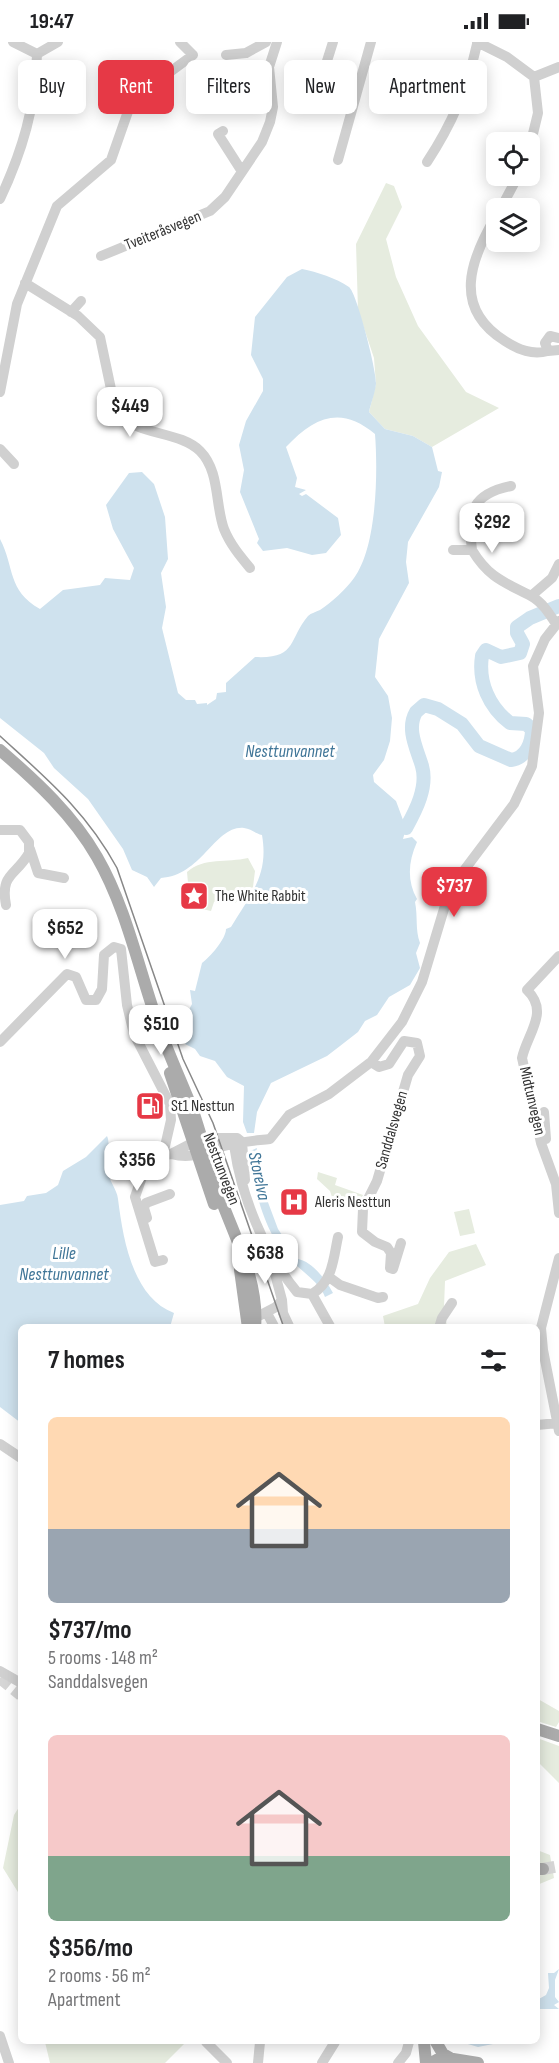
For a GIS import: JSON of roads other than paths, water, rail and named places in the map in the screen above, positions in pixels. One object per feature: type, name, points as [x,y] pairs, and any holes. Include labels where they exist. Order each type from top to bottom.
[{"type":"main road","name":"Nesttunvegen","points":[[0,755],[49,796],[82,834],[106,873],[159,1028],[175,1090],[197,1140],[257,1320]]},
{"type":"main road","name":"Nesttunvegen","points":[[202,1155],[236,1234],[254,1295],[257,1320]]},
{"type":"main road","points":[[540,1730],[559,1736]]},
{"type":"main road","points":[[424,2044],[426,2063]]},
{"type":"main road","points":[[437,2044],[443,2054],[453,2060]]},
{"type":"main road","points":[[431,2063],[438,2058],[478,2063]]},
{"type":"street","points":[[13,42],[37,54]]},
{"type":"street","points":[[37,54],[58,42]]},
{"type":"street","points":[[0,392],[14,315],[57,206],[111,160],[126,110],[132,100],[193,55],[180,42]]},
{"type":"street","points":[[226,55],[246,53],[266,42]]},
{"type":"street","name":"Tveiteråsvegen","points":[[101,256],[210,211],[231,189],[265,136],[273,113],[269,67],[277,42]]},
{"type":"street","points":[[327,60],[333,42]]},
{"type":"street","points":[[338,160],[371,42]]},
{"type":"street","points":[[427,162],[456,115],[469,82],[477,43],[507,57],[534,77],[538,113],[533,132]]},
{"type":"street","points":[[0,199],[30,117],[37,82],[37,54]]},
{"type":"street","points":[[534,77],[559,67]]},
{"type":"street","points":[[221,132],[236,166],[242,170]]},
{"type":"street","points":[[486,233],[472,264],[472,291],[479,319],[496,336],[524,351],[539,353],[554,350]]},
{"type":"street","points":[[25,283],[72,312],[100,337],[118,415],[131,423],[188,443],[205,456],[214,478],[224,528],[233,546],[250,568]]},
{"type":"street","points":[[72,312],[81,301]]},
{"type":"street","points":[[554,350],[545,343],[550,336],[559,338]]},
{"type":"street","points":[[0,449],[14,464]]},
{"type":"street","points":[[511,486],[484,494],[473,507],[472,550],[496,579],[531,596],[558,622]]},
{"type":"street","points":[[453,550],[472,550]]},
{"type":"street","points":[[531,596],[552,578],[559,564]]},
{"type":"street","name":"Sanddalsvegen","points":[[202,1155],[240,1143],[270,1139],[289,1115],[329,1094],[371,1062],[397,1029],[415,999],[450,889],[497,828],[527,780],[535,754],[539,727],[534,661],[558,622]]},
{"type":"street","points":[[0,830],[20,830],[25,833],[38,873],[64,878]]},
{"type":"street","points":[[6,905],[3,890],[6,878],[26,859],[30,849]]},
{"type":"street","points":[[0,1042],[35,1005],[53,992],[67,974],[76,977],[86,1000],[96,1000],[102,989],[104,955],[114,946],[121,948],[124,988],[134,1034],[170,1104],[171,1120],[167,1154]]},
{"type":"street","name":"Midtunvegen","points":[[559,956],[528,990],[534,996],[538,1022],[524,1046],[522,1058],[545,1156],[556,1185],[559,1213]]},
{"type":"street","name":"Sanddalsvegen","points":[[371,1062],[384,1067],[404,1041],[417,1042],[420,1049],[420,1056],[408,1076],[377,1181],[363,1209],[361,1220],[362,1232],[375,1242],[387,1247],[391,1253],[390,1268],[393,1269],[401,1244]]},
{"type":"street","name":"Midtunvegen","points":[[544,1112],[545,1156]]},
{"type":"street","name":"Sanddalsvegen","points":[[197,1140],[237,1138],[240,1143]]},
{"type":"street","points":[[163,1260],[154,1262],[135,1190],[150,1163],[197,1140]]},
{"type":"street","name":"Nesttunvegen","points":[[240,1143],[237,1165],[249,1205],[264,1239],[282,1300],[283,1313],[288,1324]]},
{"type":"street","points":[[167,1154],[185,1158],[202,1155]]},
{"type":"street","points":[[156,1249],[146,1227],[144,1208],[146,1203],[170,1194]]},
{"type":"street","points":[[329,1324],[315,1293],[331,1279],[338,1238]]},
{"type":"street","name":"Nesttunvegen","points":[[264,1239],[297,1292],[315,1293]]},
{"type":"street","points":[[540,1425],[558,1427],[541,1328],[559,1258]]},
{"type":"street","points":[[331,1279],[359,1292],[378,1298],[380,1295]]},
{"type":"street","points":[[257,1320],[282,1300]]},
{"type":"street","points":[[441,1324],[452,1302]]},
{"type":"street","points":[[0,1444],[18,1456]]},
{"type":"street","points":[[0,1671],[18,1681]]},
{"type":"street","points":[[0,2036],[9,2063]]},
{"type":"street","points":[[208,2044],[227,2063]]},
{"type":"street","points":[[258,2063],[260,2044]]},
{"type":"street","points":[[322,2063],[334,2044]]},
{"type":"street","points":[[398,2063],[408,2047]]},
{"type":"water","name":"Nesttunvannet","points":[[302,269],[326,276],[349,287],[361,317],[375,377],[376,384],[369,412],[385,429],[413,436],[432,447],[438,471],[442,472],[439,487],[408,542],[406,562],[409,583],[379,639],[375,677],[388,696],[392,718],[390,741],[384,760],[373,775],[374,782],[396,801],[406,828],[403,839],[412,837],[417,842],[412,857],[410,878],[417,899],[415,902],[420,943],[416,953],[420,968],[410,985],[389,997],[377,1015],[365,1021],[358,1032],[340,1046],[327,1056],[271,1083],[257,1112],[254,1133],[247,1133],[243,1122],[244,1086],[227,1077],[215,1061],[200,1056],[195,1049],[185,1044],[187,1040],[180,1027],[192,1004],[190,990],[195,991],[202,963],[221,943],[226,929],[231,927],[257,884],[263,862],[262,835],[244,828],[234,829],[225,834],[187,869],[161,878],[154,887],[147,877],[132,870],[123,849],[88,799],[54,768],[44,753],[0,718],[0,539],[17,586],[29,602],[40,609],[63,590],[100,585],[105,578],[130,580],[134,568],[113,529],[106,505],[129,473],[142,472],[154,484],[165,517],[168,559],[161,573],[166,607],[162,628],[178,693],[186,700],[195,700],[197,704],[207,703],[207,705],[216,699],[217,693],[226,692],[226,683],[255,657],[269,657],[285,651],[308,616],[320,610],[338,595],[354,578],[362,564],[372,529],[376,488],[375,434],[363,425],[339,417],[318,422],[307,428],[286,447],[297,478],[295,487],[306,490],[299,494],[302,496],[306,494],[338,518],[341,535],[326,553],[312,555],[287,548],[263,551],[257,543],[259,539],[240,492],[244,470],[239,445],[246,421],[263,391],[263,379],[251,355],[255,317],[287,277]]},
{"type":"water","name":"Lille Nesttunvannet","points":[[107,1136],[109,1143],[108,1172],[117,1195],[132,1265],[148,1294],[160,1305],[174,1313],[171,1324],[18,1324],[18,1421],[0,1407],[0,1205],[24,1201],[27,1196],[46,1193],[58,1185],[63,1171],[86,1157]]},
{"type":"water","name":"Storelva","points":[[257,1148],[256,1157],[260,1181],[278,1229],[298,1259],[314,1268],[327,1283],[333,1293],[325,1297],[318,1286],[279,1246],[266,1221],[251,1164],[250,1151]]},
{"type":"water","points":[[559,1969],[555,1980],[555,1997],[559,2002],[554,2005],[559,2009],[540,2009],[540,1998],[546,1995],[549,1988],[548,1973],[554,1973]]},
{"type":"water","points":[[468,2044],[493,2044],[478,2047]]},
{"type":"waterway","points":[[406,828],[417,806],[423,782],[422,766],[412,732],[416,712],[424,705],[438,709],[462,724],[479,746],[511,760],[521,756],[529,744],[532,729],[526,724],[510,723],[491,702],[482,675],[482,656],[486,650],[501,657],[520,653],[523,644],[517,633],[517,627],[530,618],[559,606]]},
{"type":"tunnel","points":[[0,1678],[18,1693]]},
{"type":"tunnel","points":[[543,1869],[559,1866]]},
{"type":"tram line","points":[[0,736],[50,782],[79,813],[117,868],[183,1059],[213,1123],[283,1324]]},
{"type":"place","name":"The White Rabbit","points":[[194,896]]},
{"type":"place","name":"St1 Nesttun","points":[[150,1106]]},
{"type":"place","name":"Aleris Nesttun","points":[[294,1202]]}]
